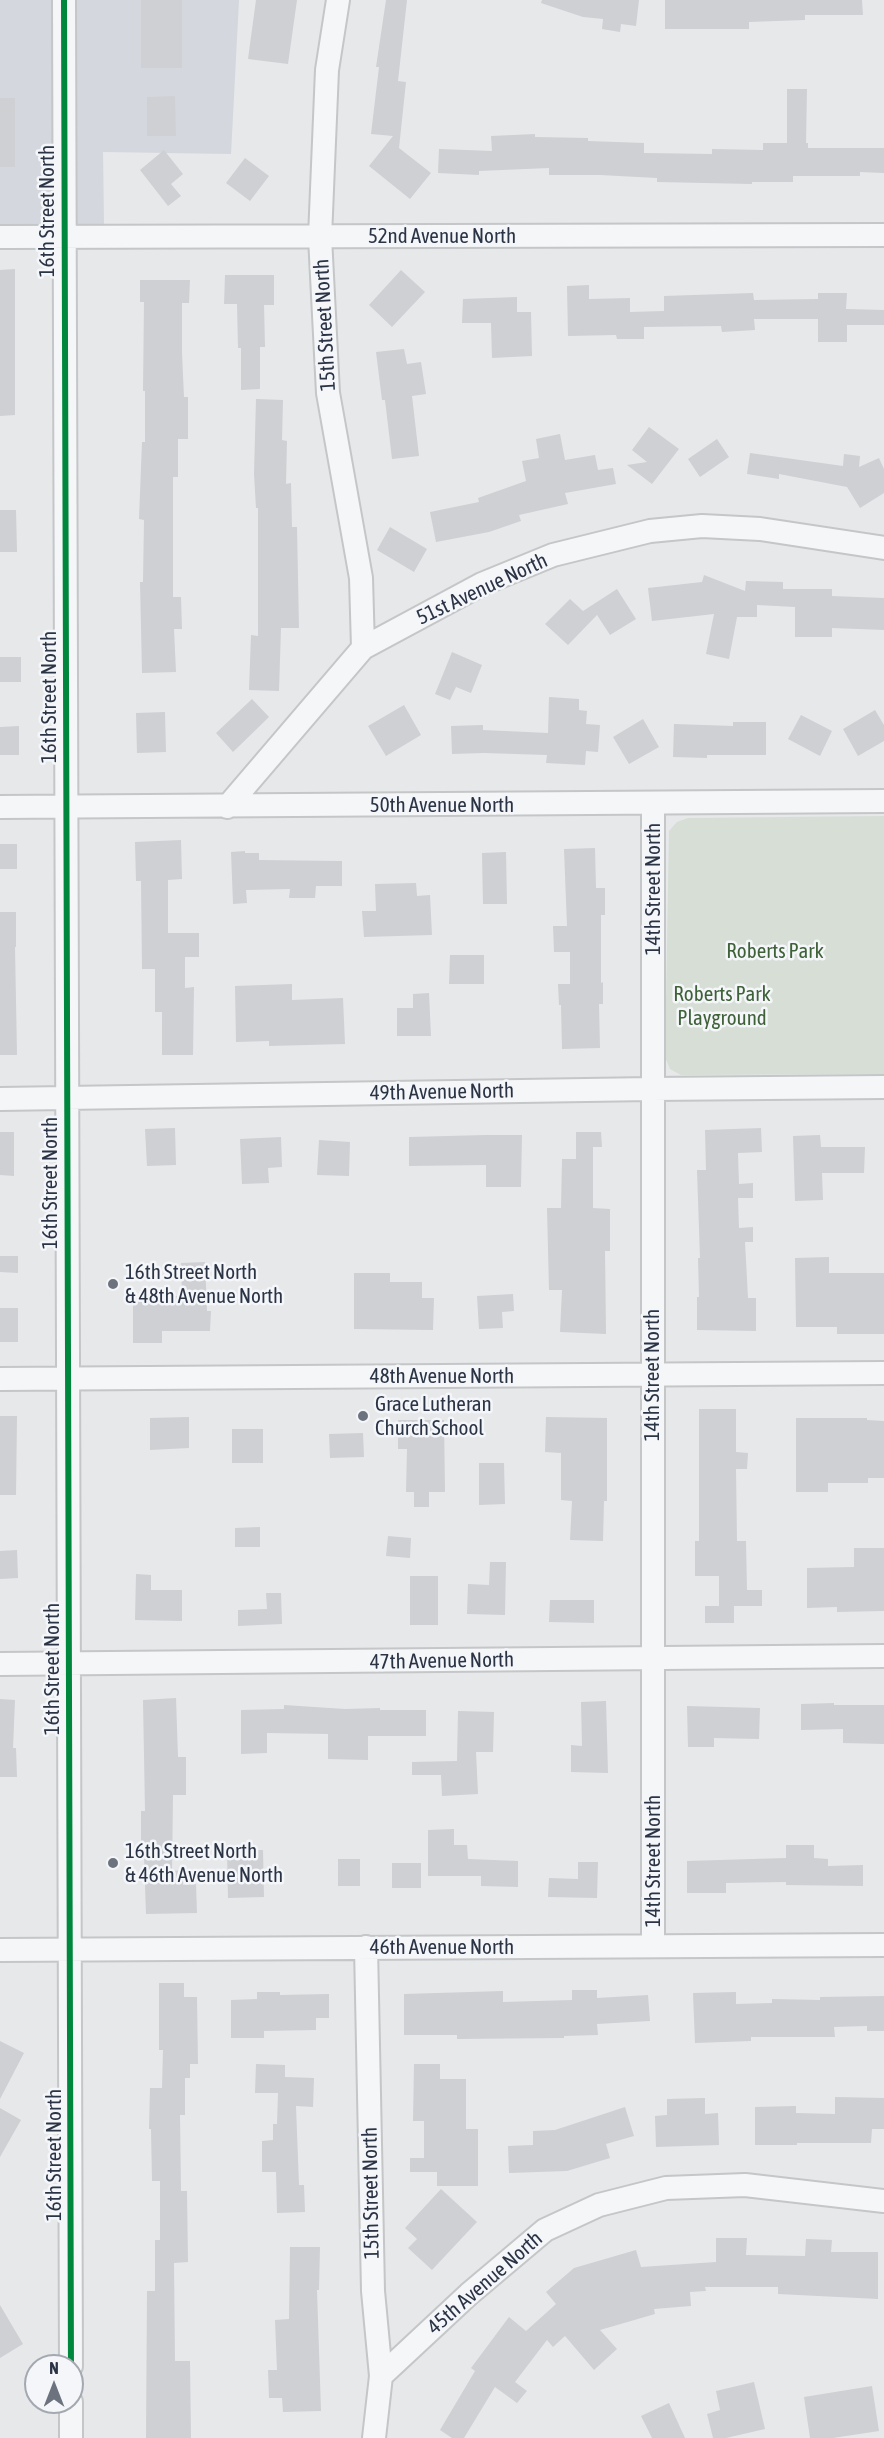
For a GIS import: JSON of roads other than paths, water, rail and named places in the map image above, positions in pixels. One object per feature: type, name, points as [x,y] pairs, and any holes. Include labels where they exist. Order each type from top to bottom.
[{"type":"street","name":"16th Street North","points":[[64,0],[71,2354]]},
{"type":"street","name":"15th Street North","points":[[338,0],[327,70],[320,237],[328,393],[361,578],[363,648]]},
{"type":"street","name":"52nd Avenue North","points":[[0,237],[884,235]]},
{"type":"street","name":"51st Avenue North","points":[[227,807],[363,648],[482,585],[554,555],[650,531],[702,526],[760,529],[884,548]]},
{"type":"street","name":"50th Avenue North","points":[[0,807],[884,801]]},
{"type":"street","name":"14th Street North","points":[[653,803],[651,1089],[653,1946]]},
{"type":"street","name":"49th Avenue North","points":[[0,1099],[884,1087]]},
{"type":"street","name":"48th Avenue North","points":[[0,1379],[884,1373]]},
{"type":"street","name":"47th Avenue North","points":[[0,1664],[884,1656]]},
{"type":"street","name":"46th Avenue North","points":[[0,1950],[884,1945]]},
{"type":"street","name":"15th Street North","points":[[366,1947],[373,2291],[381,2376],[375,2438]]},
{"type":"street","name":"45th Avenue North","points":[[381,2376],[469,2294],[545,2230],[599,2205],[666,2188],[745,2185],[884,2201]]},
{"type":"street","points":[[71,2414],[71,2438]]},
{"type":"place","name":"16th Street North & 48th Avenue North","points":[[113,1284]]},
{"type":"place","name":"Grace Lutheran Church School","points":[[363,1416]]},
{"type":"place","name":"16th Street North & 46th Avenue North","points":[[113,1863]]},
{"type":"park label","name":"Roberts Park","points":[[775,951]]},
{"type":"park label","name":"Roberts Park Playground","points":[[722,1006]]}]
